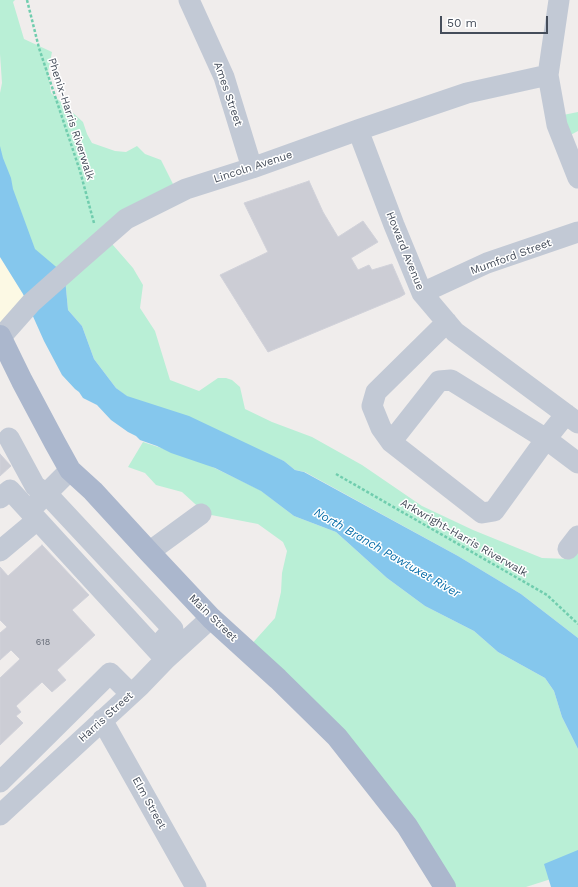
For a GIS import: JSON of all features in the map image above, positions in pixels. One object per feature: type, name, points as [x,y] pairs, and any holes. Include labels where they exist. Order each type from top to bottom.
[{"type":"main road","name":"Main Street","points":[[3,333],[26,388],[70,470],[93,491],[211,618],[278,679],[336,737],[407,826],[445,887]]},
{"type":"street","name":"Ames Street","points":[[188,0],[224,77],[252,168]]},
{"type":"street","points":[[559,0],[548,75],[557,125],[578,178]]},
{"type":"street","name":"Lincoln Avenue","points":[[3,333],[31,303],[126,219],[186,188],[252,168],[467,93],[548,75]]},
{"type":"street","name":"Howard Avenue","points":[[358,130],[394,225],[422,293],[455,332],[572,418]]},
{"type":"street","name":"Mumford Street","points":[[422,293],[487,263],[578,232]]},
{"type":"street","points":[[447,322],[376,392],[372,406],[381,428],[391,442],[482,513],[494,511],[546,440],[572,418]]},
{"type":"street","points":[[391,442],[439,381],[451,380],[546,440],[578,464]]},
{"type":"street","points":[[0,498],[10,490],[161,654],[173,629],[47,494],[35,486],[9,438]]},
{"type":"street","points":[[0,551],[33,515],[47,494],[70,470]]},
{"type":"street","points":[[149,552],[201,514]]},
{"type":"street","name":"Harris Street","points":[[3,806],[140,686],[161,654],[211,618]]},
{"type":"street","points":[[0,782],[110,673],[131,694]]},
{"type":"street","name":"Elm Street","points":[[102,720],[196,887]]},
{"type":"path","name":"Phenix-Harris Riverwalk","points":[[27,0],[39,48],[80,171],[99,242]]},
{"type":"path","name":"Arkwright-Harris Riverwalk","points":[[336,474],[547,595],[578,624]]},
{"type":"shaded area","points":[[0,257],[29,306],[0,334]]},
{"type":"green space","points":[[0,0],[15,0],[13,2],[24,39],[52,52],[48,72],[51,93],[83,122],[92,143],[115,151],[126,152],[137,146],[145,154],[161,160],[177,192],[106,237],[133,268],[143,285],[140,308],[155,331],[170,380],[199,391],[218,378],[232,380],[240,387],[245,409],[272,422],[312,437],[362,465],[422,506],[473,530],[542,558],[570,559],[578,551],[578,638],[521,594],[458,556],[305,472],[295,470],[284,461],[126,396],[116,388],[94,359],[82,326],[68,310],[65,278],[32,247],[0,175],[0,93],[2,83],[0,54]]},
{"type":"green space","points":[[578,112],[578,131],[563,139],[553,117]]},
{"type":"green space","points":[[143,442],[198,460],[260,490],[294,516],[336,532],[387,578],[425,606],[474,631],[498,652],[545,678],[554,691],[562,717],[578,749],[578,853],[551,879],[526,887],[444,887],[407,828],[249,647],[275,618],[281,592],[282,573],[287,551],[283,542],[258,524],[206,514],[182,492],[156,485],[145,473],[128,467]]},
{"type":"water","name":"North Branch Pawtuxet River","points":[[0,146],[11,178],[13,189],[35,249],[61,271],[65,278],[68,310],[82,326],[94,359],[116,388],[127,396],[189,416],[284,461],[295,470],[304,472],[458,556],[521,594],[578,638],[578,749],[562,717],[554,691],[545,678],[498,652],[474,631],[425,606],[387,578],[336,532],[294,516],[261,491],[215,468],[171,453],[140,440],[111,420],[97,405],[83,398],[62,375],[44,341],[23,294],[0,257]]},
{"type":"water","points":[[578,850],[578,887],[551,887],[544,864]]},
{"type":"building","points":[[309,181],[323,212],[338,237],[363,221],[378,242],[351,258],[358,270],[369,265],[372,270],[392,264],[405,294],[268,352],[220,275],[268,252],[244,203]]},
{"type":"building","points":[[0,454],[11,466],[0,476]]},
{"type":"building","points":[[42,545],[89,595],[72,610],[95,635],[57,670],[66,680],[52,692],[42,682],[16,706],[21,712],[16,716],[23,723],[0,745],[0,678],[20,659],[11,650],[0,660],[0,633],[7,627],[0,620],[0,567],[8,576]]}]
